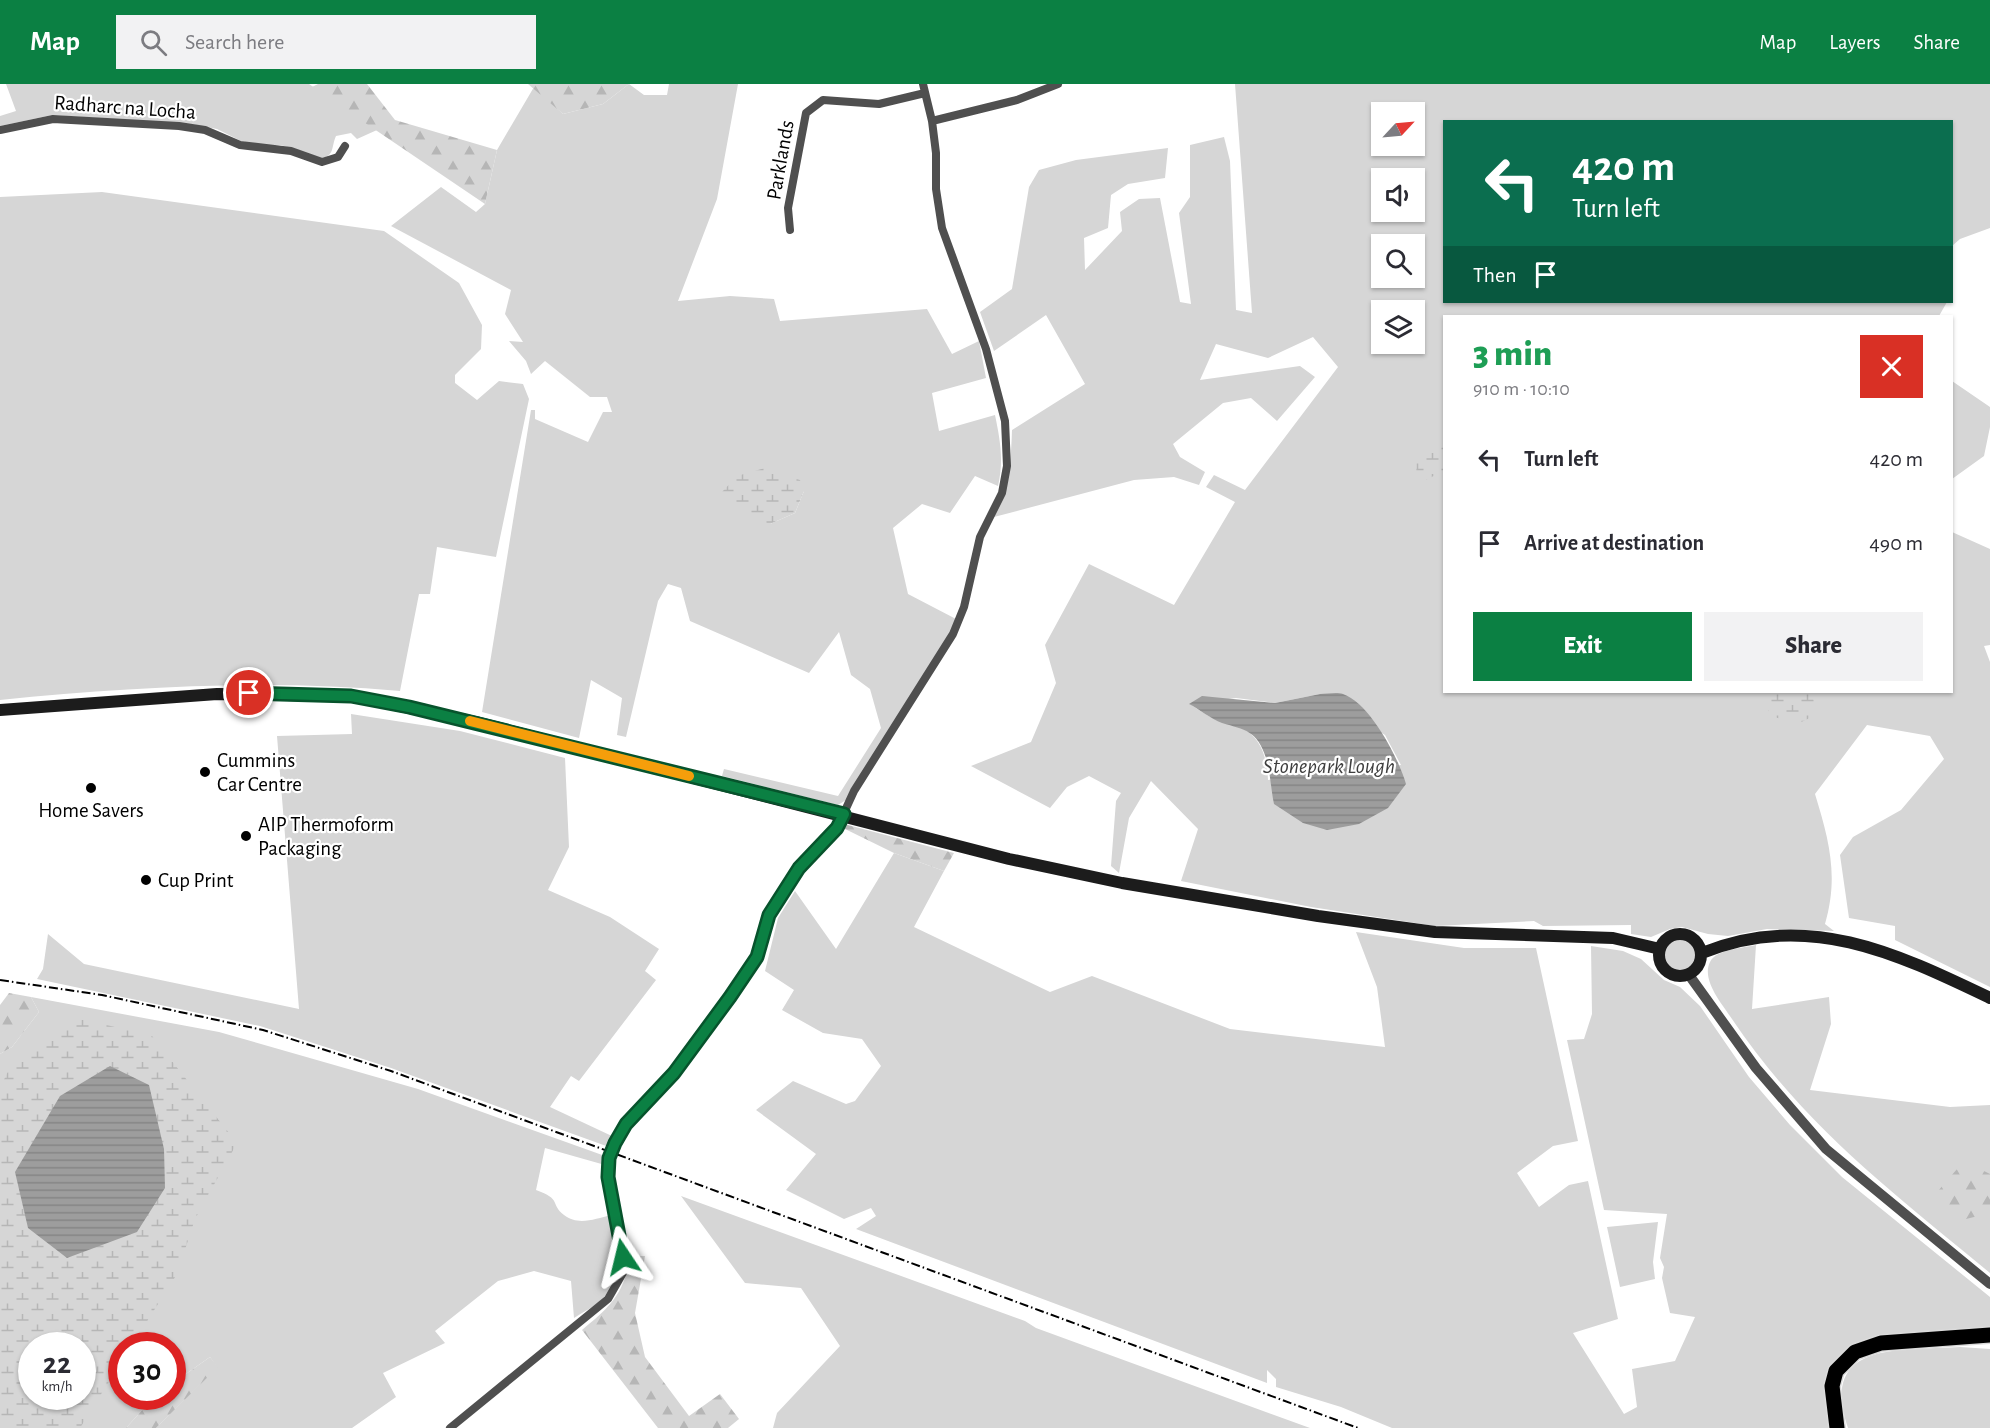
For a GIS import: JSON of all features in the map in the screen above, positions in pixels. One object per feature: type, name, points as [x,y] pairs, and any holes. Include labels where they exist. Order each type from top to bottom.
[{"type":"highway","points":[[1838,1428],[1832,1386],[1836,1371],[1855,1352],[1881,1343],[1990,1335]]},
{"type":"highway","points":[[1844,1428],[1838,1407],[1837,1391],[1841,1375],[1848,1366],[1864,1354],[1882,1348],[1960,1344],[1990,1345]]},
{"type":"main road","points":[[0,710],[217,694],[351,696],[476,722],[1021,861],[1122,883],[1318,916],[1435,932],[1613,938],[1659,949]]},
{"type":"main road","points":[[1686,934],[1698,943],[1702,953],[1698,968],[1689,975],[1674,976],[1666,972],[1659,958],[1659,949],[1670,936],[1686,934]]},
{"type":"main road","points":[[1702,953],[1725,944],[1763,938],[1803,937],[1844,941],[1908,958],[1990,998]]},
{"type":"street","points":[[932,121],[1017,100],[1058,84]]},
{"type":"street","points":[[450,1428],[608,1299],[624,1270],[622,1243],[612,1207],[608,1177],[609,1158],[615,1143],[626,1124],[674,1073],[757,957],[769,915],[799,868],[837,828],[854,790],[953,634],[963,607],[980,537],[1002,493],[1007,466],[1005,421],[986,349],[942,228],[936,189],[936,153],[932,121],[924,88]]},
{"type":"street","name":"Parklands","points":[[790,230],[788,208],[806,113],[824,100],[879,104],[924,88]]},
{"type":"street","name":"Radharc na Locha","points":[[0,130],[53,119],[179,126],[205,130],[240,145],[291,151],[322,162],[338,157],[345,146]]},
{"type":"street","points":[[1689,975],[1756,1068],[1826,1149],[1990,1284]]},
{"type":"green space","points":[[6,84],[309,84],[377,130],[357,139],[351,133],[336,136],[331,153],[321,158],[281,145],[264,146],[241,141],[217,129],[191,124],[52,115],[0,126],[0,116],[16,111]]},
{"type":"green space","points":[[318,84],[367,84],[395,120],[497,150],[485,204],[312,87]]},
{"type":"green space","points":[[528,84],[629,84],[603,104],[563,114]]},
{"type":"green space","points":[[629,84],[644,95],[667,95],[669,84],[738,84],[717,199],[678,301],[730,296],[774,299],[780,321],[927,309],[952,354],[979,341],[986,378],[932,393],[939,431],[995,415],[1001,459],[998,486],[975,476],[950,513],[922,504],[893,528],[908,594],[956,619],[952,631],[846,800],[838,805],[722,776],[724,769],[838,796],[881,728],[870,689],[851,675],[839,632],[809,673],[690,621],[681,588],[668,584],[658,601],[626,737],[617,735],[622,698],[591,680],[579,738],[482,712],[531,410],[535,410],[535,419],[588,442],[603,412],[612,412],[607,397],[590,397],[545,361],[531,374],[526,361],[509,341],[523,342],[505,314],[511,290],[391,226],[441,187],[476,212],[485,204],[497,150],[534,87],[563,114],[603,104]],"holes":[[[804,491],[795,513],[770,524]]]},
{"type":"green space","points":[[1235,84],[1990,84],[1990,228],[1960,239],[1953,245],[1953,120],[1443,120],[1443,303],[1946,303],[1940,315],[1443,315],[1443,693],[1953,693],[1953,532],[1990,549],[1990,645],[1984,646],[1990,662],[1990,987],[1895,940],[1895,926],[1849,918],[1840,855],[1853,837],[1901,810],[1944,759],[1930,736],[1867,725],[1815,794],[1828,843],[1832,874],[1825,924],[1834,931],[1767,929],[1728,936],[1708,934],[1682,927],[1651,937],[1631,934],[1631,925],[1543,926],[1534,921],[1435,926],[1311,907],[1181,881],[1198,829],[1151,781],[1129,818],[1119,873],[1111,866],[1116,801],[1121,793],[1089,776],[1067,787],[1050,808],[971,766],[1031,742],[1056,683],[1045,645],[1089,564],[1174,605],[1235,502],[1206,487],[1214,475],[1245,490],[1338,367],[1313,337],[1268,358],[1216,344],[1200,380],[1300,366],[1315,377],[1277,421],[1251,398],[1223,403],[1173,444],[1180,457],[1205,472],[1199,485],[1174,477],[1134,480],[994,517],[1003,496],[1008,475],[1012,430],[1085,384],[1046,315],[994,351],[980,312],[1012,289],[1029,187],[1039,170],[1076,160],[1168,148],[1165,178],[1128,184],[1111,195],[1108,228],[1084,238],[1085,270],[1122,231],[1120,212],[1139,199],[1160,198],[1180,302],[1191,304],[1179,213],[1190,197],[1190,145],[1224,137],[1230,161],[1236,310],[1252,313]],"holes":[[[1320,694],[1385,735],[1401,765],[1268,780],[1264,755],[1252,735],[1237,725],[1215,719],[1190,704],[1236,698],[1275,703]]]},
{"type":"green space","points":[[102,192],[384,231],[459,283],[482,325],[481,349],[455,375],[455,383],[477,400],[499,381],[523,384],[529,399],[496,557],[437,547],[430,594],[419,594],[400,691],[350,687],[200,686],[100,691],[0,700],[0,197]]},
{"type":"green space","points":[[1953,382],[1990,407],[1990,427],[1984,456],[1953,478]]},
{"type":"green space","points":[[1443,446],[1443,471],[1417,484],[1416,460]]},
{"type":"green space","points":[[765,468],[800,480],[804,491],[795,513],[770,524],[737,514],[722,492],[737,476]]},
{"type":"green space","points":[[1776,693],[1810,693],[1815,702],[1816,715],[1797,724],[1771,716],[1764,701]]},
{"type":"green space","points":[[351,714],[460,731],[565,758],[569,847],[548,890],[610,917],[659,949],[645,971],[656,980],[579,1081],[571,1076],[550,1107],[614,1137],[609,1147],[391,1068],[260,1026],[37,979],[43,969],[48,934],[84,964],[299,1009],[277,736],[352,734]]},
{"type":"green space","points":[[844,824],[954,853],[944,871],[894,853],[843,828]]},
{"type":"green space","points":[[894,853],[944,871],[914,927],[1050,992],[1092,976],[1230,1029],[1385,1047],[1377,987],[1356,932],[1464,948],[1536,948],[1578,1141],[1553,1146],[1517,1173],[1539,1207],[1569,1185],[1588,1181],[1618,1319],[1573,1333],[1624,1414],[1637,1407],[1632,1369],[1675,1361],[1695,1317],[1670,1313],[1662,1278],[1664,1267],[1660,1258],[1667,1214],[1604,1210],[1567,1040],[1584,1039],[1592,1014],[1591,946],[1623,951],[1641,959],[1664,980],[1680,987],[1700,1006],[1749,1077],[1790,1125],[1842,1177],[1990,1297],[1990,1330],[1844,1356],[1834,1428],[1392,1428],[1341,1407],[1276,1387],[1276,1379],[1267,1370],[1267,1383],[856,1229],[876,1216],[871,1208],[844,1219],[786,1190],[816,1154],[756,1110],[793,1081],[846,1104],[855,1101],[881,1066],[862,1039],[823,1033],[782,1010],[794,990],[765,971],[778,918],[795,891],[836,949]]},
{"type":"green space","points":[[1680,938],[1692,943],[1697,955],[1692,967],[1680,972],[1668,967],[1663,955],[1668,943]]},
{"type":"green space","points":[[1756,945],[1752,1009],[1829,997],[1831,1024],[1810,1090],[1950,1107],[1990,1105],[1990,1273],[1884,1185],[1819,1125],[1760,1057],[1732,1019],[1710,984],[1708,969],[1710,962],[1718,954]]},
{"type":"green space","points":[[9,993],[31,997],[39,1012],[12,1047],[0,1054],[0,1005]]},
{"type":"green space","points":[[31,997],[219,1032],[418,1089],[605,1156],[605,1165],[545,1148],[536,1190],[553,1199],[564,1215],[575,1220],[587,1221],[611,1215],[617,1256],[615,1277],[605,1296],[574,1318],[571,1281],[534,1271],[498,1281],[435,1331],[445,1343],[383,1373],[396,1397],[352,1428],[156,1428],[174,1410],[186,1410],[186,1398],[217,1367],[210,1357],[186,1374],[186,1332],[108,1332],[108,1410],[142,1410],[126,1428],[0,1428],[0,1054],[12,1047],[39,1012]]},
{"type":"green space","points":[[78,1018],[152,1036],[237,1143],[195,1219],[177,1274],[140,1332],[108,1332],[108,1383],[96,1402],[96,1332],[18,1332],[18,1410],[91,1410],[80,1428],[0,1428],[0,1088],[13,1061]]},
{"type":"green space","points":[[1964,1161],[1990,1174],[1990,1213],[1966,1219],[1945,1203],[1938,1191]]},
{"type":"green space","points":[[681,1196],[1310,1428],[773,1428],[777,1413],[840,1346],[801,1288],[745,1283]]},
{"type":"green space","points":[[1658,1222],[1653,1262],[1655,1279],[1620,1287],[1607,1227]]},
{"type":"green space","points":[[630,1256],[645,1256],[635,1313],[645,1357],[689,1416],[720,1394],[739,1419],[728,1428],[658,1428],[582,1330],[615,1298],[628,1269]]},
{"type":"green space","points":[[1960,1347],[1990,1349],[1990,1428],[1848,1428],[1842,1399],[1845,1379],[1855,1365],[1871,1356],[1891,1351]]},
{"type":"green space","points":[[210,1357],[218,1367],[186,1398],[186,1374]]},
{"type":"green space","points":[[142,1410],[174,1410],[156,1428],[126,1428]]},
{"type":"water","name":"Stonepark Lough","points":[[1320,694],[1343,694],[1363,708],[1390,747],[1406,784],[1388,808],[1359,824],[1327,830],[1303,823],[1274,804],[1267,763],[1259,742],[1254,736],[1218,721],[1189,704],[1202,696],[1275,703]]},
{"type":"water","points":[[110,1066],[149,1085],[164,1149],[165,1188],[137,1232],[67,1258],[28,1228],[15,1172],[60,1096]]},
{"type":"railway","points":[[0,980],[102,995],[263,1030],[391,1071],[1358,1428]]},
{"type":"slow traffic","points":[[470,721],[689,776]]},
{"type":"place","name":"Cummins Car Centre","points":[[205,772]]},
{"type":"place","name":"Home Savers","points":[[91,788]]},
{"type":"place","name":"AIP Thermoform Packaging","points":[[246,836]]},
{"type":"place","name":"Cup Print","points":[[146,880]]},
{"type":"route","points":[[249,693],[351,696],[409,707],[844,814],[837,828],[799,868],[769,915],[757,957],[730,997],[674,1073],[626,1124],[615,1143],[609,1158],[608,1177],[623,1257]]}]
